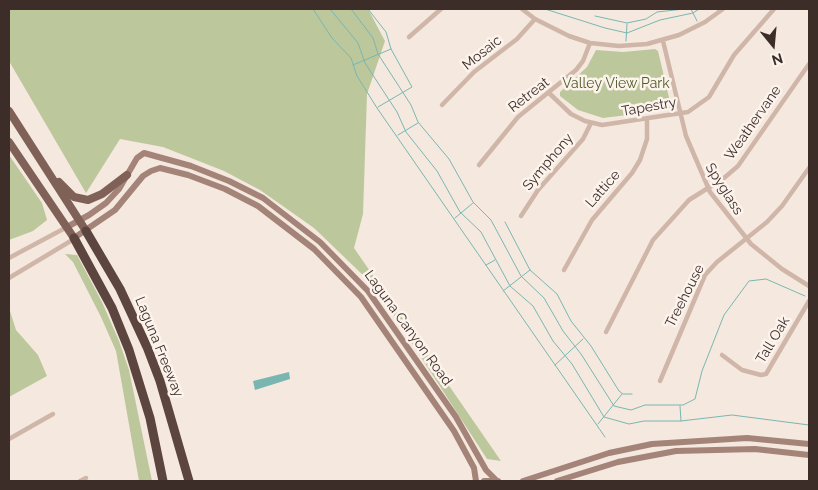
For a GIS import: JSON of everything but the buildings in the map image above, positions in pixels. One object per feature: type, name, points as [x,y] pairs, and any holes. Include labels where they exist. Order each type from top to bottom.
[{"type":"highway","name":"Laguna Freeway","points":[[86,231],[120,289],[147,347],[160,381],[189,481]]},
{"type":"highway","name":"Laguna Freeway","points":[[74,238],[101,287],[129,350],[150,418],[161,479]]},
{"type":"main road","points":[[9,111],[86,231]]},
{"type":"main road","points":[[9,142],[74,238]]},
{"type":"main road","name":"Laguna Canyon Road","points":[[67,227],[106,203],[137,158],[144,153],[229,181],[263,198],[320,242],[368,291],[456,417],[486,470],[498,481]]},
{"type":"main road","points":[[41,159],[70,193],[80,200],[97,197],[127,175]]},
{"type":"main road","name":"Laguna Canyon Road","points":[[74,238],[115,210],[143,176],[160,168],[188,175],[242,198],[285,226],[343,276],[379,320],[454,431],[475,470],[476,481]]},
{"type":"main road","points":[[379,320],[383,313]]},
{"type":"main road","points":[[523,481],[609,453],[660,443],[747,438],[809,444]]},
{"type":"main road","points":[[557,481],[628,459],[676,451],[750,449],[809,455]]},
{"type":"main road","points":[[484,481],[498,481]]},
{"type":"street","points":[[410,37],[441,9]]},
{"type":"street","points":[[522,9],[535,19],[560,32],[590,43],[619,46],[663,41],[699,26],[723,9]]},
{"type":"street","name":"Tapestry","points":[[549,93],[567,111],[590,123],[610,125],[680,114],[692,110],[709,97],[734,55],[774,9]]},
{"type":"street","name":"Mosaic","points":[[442,105],[474,72],[517,39],[535,19]]},
{"type":"street","name":"Spyglass","points":[[663,41],[680,114],[692,154],[707,187],[720,208],[747,240],[769,260],[809,286]]},
{"type":"street","name":"Retreat","points":[[479,165],[512,123],[580,66],[590,43]]},
{"type":"street","name":"Weathervane","points":[[606,332],[653,240],[686,203],[707,187],[724,178],[742,162],[799,75],[809,64]]},
{"type":"street","name":"Lattice","points":[[564,270],[592,220],[627,179],[640,160],[647,140],[647,119]]},
{"type":"street","name":"Symphony","points":[[521,216],[542,185],[583,139],[590,123]]},
{"type":"street","name":"Treehouse","points":[[660,381],[705,275],[716,262],[747,240],[782,206],[809,168]]},
{"type":"street","points":[[9,258],[67,227]]},
{"type":"street","points":[[9,278],[74,238]]},
{"type":"street","name":"Tall Oak","points":[[722,356],[742,370],[761,375],[766,374],[809,301]]},
{"type":"street","points":[[9,439],[53,414]]},
{"type":"street","points":[[80,481],[86,478]]},
{"type":"green space","points":[[9,9],[368,9],[385,41],[367,94],[363,214],[354,248],[501,461],[487,459],[393,314],[367,279],[314,228],[260,190],[224,171],[163,147],[120,139],[86,193],[9,61]]},
{"type":"green space","name":"Valley View Park","points":[[655,49],[658,51],[671,106],[668,110],[603,118],[578,110],[560,96],[560,92],[587,67],[596,50],[623,52]]},
{"type":"green space","points":[[9,155],[42,203],[47,220],[33,231],[9,240]]},
{"type":"green space","points":[[65,254],[77,255],[102,302],[119,341],[129,370],[152,481],[139,481],[116,351],[73,262]]},
{"type":"green space","points":[[10,311],[16,330],[38,355],[47,376],[9,397]]},
{"type":"water","points":[[289,372],[290,379],[255,390],[253,381]]},
{"type":"waterway","points":[[313,9],[332,38],[351,58],[357,76],[377,108],[605,437]]},
{"type":"waterway","points":[[330,9],[358,43],[365,63],[397,112],[406,132],[437,171],[460,212],[481,232],[510,286],[533,306],[553,341],[572,364],[604,417],[629,424],[644,421],[681,421],[732,415],[809,425]]},
{"type":"waterway","points":[[351,9],[373,38],[378,54],[411,105],[418,122],[449,159],[473,202],[491,220],[521,276],[544,298],[563,331],[581,354],[614,406],[631,410],[645,405],[683,405],[695,399],[702,371],[724,315],[749,281],[766,279],[805,296]]},
{"type":"waterway","points":[[368,9],[386,32],[391,49],[412,87],[378,107]]},
{"type":"waterway","points":[[545,9],[627,33],[660,20],[693,13],[699,9]]},
{"type":"waterway","points":[[595,16],[627,23],[646,19],[657,12],[684,9]]},
{"type":"waterway","points":[[691,9],[697,21]]},
{"type":"waterway","points":[[626,41],[627,24]]},
{"type":"waterway","points":[[353,65],[391,49]]},
{"type":"waterway","points":[[398,135],[418,123]]},
{"type":"waterway","points":[[455,218],[473,203]]},
{"type":"waterway","points":[[505,222],[530,270],[557,294],[571,321],[591,346],[619,391],[623,394],[632,394]]},
{"type":"waterway","points":[[486,265],[495,260]]},
{"type":"waterway","points":[[503,291],[530,270]]},
{"type":"waterway","points":[[555,365],[583,339]]},
{"type":"waterway","points":[[598,424],[622,394]]},
{"type":"waterway","points":[[680,406],[681,421]]}]
